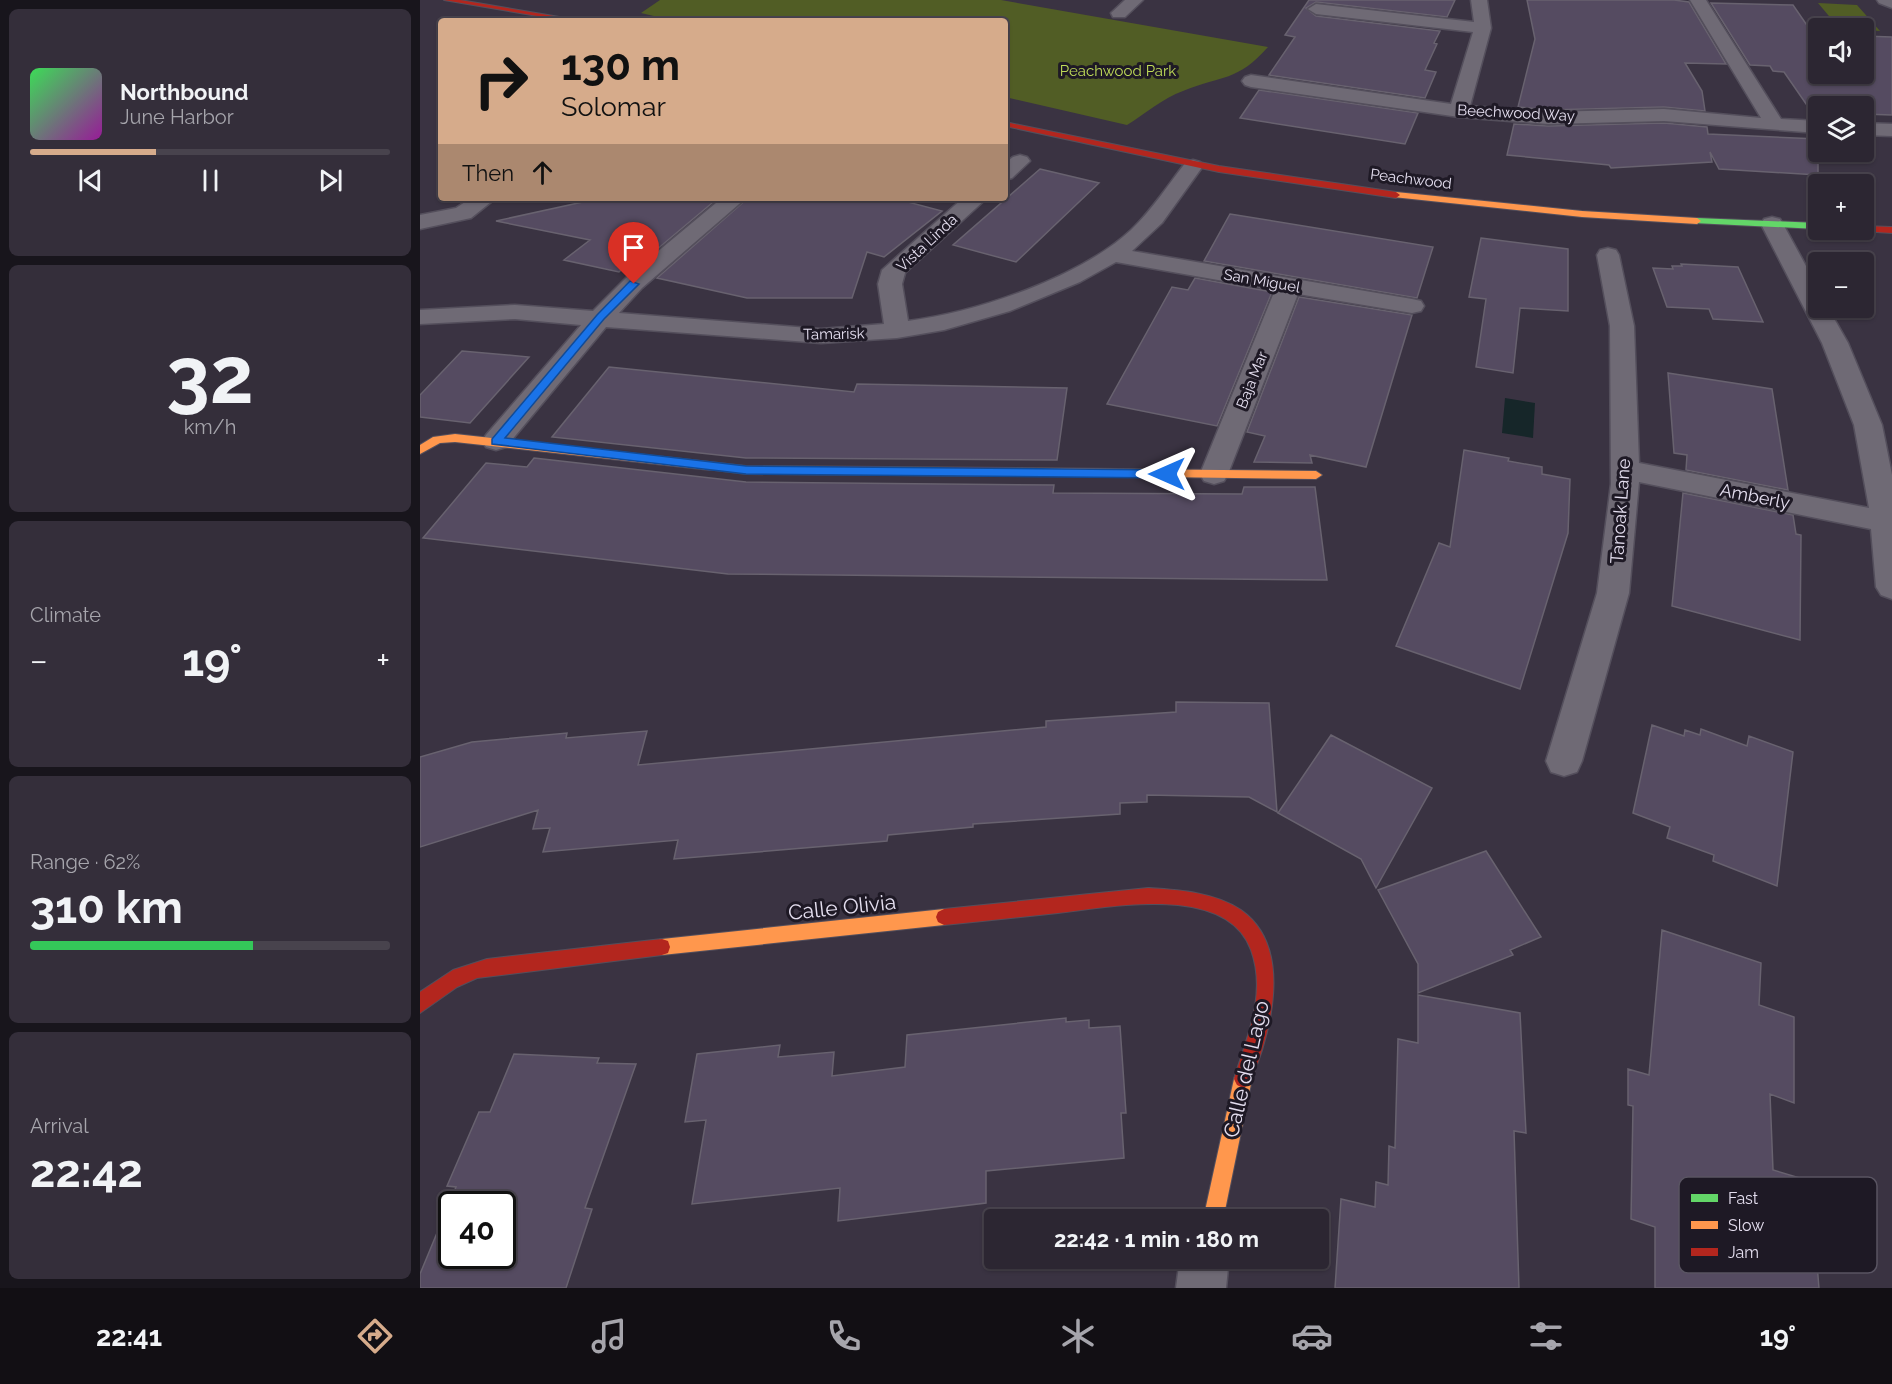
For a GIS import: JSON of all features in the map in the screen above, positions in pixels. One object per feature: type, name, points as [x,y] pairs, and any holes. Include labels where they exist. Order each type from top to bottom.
[{"type":"street","points":[[447,0],[561,18]]},
{"type":"street","points":[[1119,13],[1135,0]]},
{"type":"street","points":[[1460,111],[1483,28],[1479,0]]},
{"type":"street","points":[[1698,0],[1774,124]]},
{"type":"street","points":[[1885,0],[1892,3]]},
{"type":"street","points":[[1316,9],[1483,28]]},
{"type":"street","name":"Beechwood Way","points":[[1251,81],[1460,111],[1548,118],[1664,115],[1808,126]]},
{"type":"street","name":"Peachwood","points":[[1008,124],[1193,166],[1410,196],[1583,214],[1808,226]]},
{"type":"street","points":[[1874,129],[1892,130]]},
{"type":"street","name":"Tamarisk","points":[[420,317],[515,312],[822,336],[897,331],[961,320],[1006,306],[1076,276],[1113,255],[1139,234],[1158,213],[1193,166]]},
{"type":"street","points":[[420,222],[463,213],[481,201]]},
{"type":"street","points":[[496,441],[601,317],[634,284],[731,201]]},
{"type":"street","name":"Vista Linda","points":[[897,331],[890,284],[894,270],[966,201]]},
{"type":"street","points":[[1772,224],[1880,427],[1892,587]]},
{"type":"street","points":[[1874,229],[1892,230]]},
{"type":"street","name":"San Miguel","points":[[1113,255],[1412,306]]},
{"type":"street","name":"Tanoak Lane","points":[[1564,761],[1613,593],[1625,470],[1622,326],[1608,255]]},
{"type":"street","name":"Baja Mar","points":[[1214,474],[1289,285]]},
{"type":"street","points":[[420,450],[437,440],[455,438],[746,470],[1316,476]]},
{"type":"street","name":"Amberly","points":[[1625,470],[1886,522]]},
{"type":"street","name":"Calle Olivia","points":[[420,1004],[442,983],[469,969],[500,964],[1149,896],[1182,897],[1215,904],[1245,922]]},
{"type":"street","name":"Calle del Lago","points":[[1215,1209],[1238,1097],[1265,1001],[1263,954],[1245,922]]},
{"type":"street","points":[[1201,1288],[1204,1269]]},
{"type":"green space","name":"Peachwood Park","points":[[660,0],[1001,0],[1268,47],[1238,72],[1176,94],[1127,125],[1008,98],[1008,18],[662,18],[641,13]]},
{"type":"green space","points":[[1818,3],[1857,5],[1868,18],[1831,18]]},
{"type":"shaded area","points":[[1505,398],[1535,403],[1533,438],[1502,433]]},
{"type":"building","points":[[1309,0],[1455,0],[1447,17],[1316,2],[1306,8],[1316,16],[1440,31],[1434,43],[1437,44],[1425,70],[1436,72],[1425,98],[1269,75],[1295,37],[1285,35]]},
{"type":"building","points":[[1527,0],[1674,0],[1689,2],[1726,64],[1685,63],[1702,91],[1705,111],[1664,107],[1548,110],[1518,107],[1535,39]]},
{"type":"building","points":[[1711,3],[1793,5],[1808,27],[1808,84],[1874,84],[1874,36],[1892,37],[1892,115],[1874,114],[1874,96],[1808,96],[1808,107],[1784,72],[1773,71],[1770,66],[1750,65]]},
{"type":"building","points":[[1259,90],[1418,113],[1405,144],[1240,118]]},
{"type":"building","points":[[1664,123],[1707,127],[1708,134],[1808,139],[1808,162],[1818,162],[1818,174],[1719,169],[1710,152],[1712,162],[1611,168],[1609,165],[1507,155],[1514,124],[1548,126]]},
{"type":"building","points":[[1040,169],[1099,183],[1016,262],[953,245],[1003,201],[1008,201],[1008,197]]},
{"type":"building","points":[[587,201],[714,201],[630,272],[621,270],[619,272],[564,260],[590,240],[496,221]]},
{"type":"building","points":[[745,201],[904,201],[942,211],[884,257],[867,252],[852,298],[747,298],[657,278]]},
{"type":"building","points":[[1230,214],[1433,247],[1417,298],[1204,261]]},
{"type":"building","points":[[1481,238],[1568,249],[1568,311],[1520,308],[1513,373],[1476,367],[1486,299],[1469,297]]},
{"type":"building","points":[[1681,264],[1738,267],[1763,322],[1713,319],[1709,309],[1667,307],[1653,268],[1673,269],[1672,266],[1682,266]]},
{"type":"building","points":[[1195,278],[1272,292],[1217,426],[1107,404],[1172,287],[1188,290]]},
{"type":"building","points":[[1299,297],[1412,315],[1366,467],[1310,455],[1312,463],[1254,462],[1265,436],[1247,432]]},
{"type":"building","points":[[462,351],[529,357],[470,423],[420,417],[420,395]]},
{"type":"building","points":[[609,367],[854,392],[857,384],[1067,388],[1057,460],[746,458],[552,437]]},
{"type":"building","points":[[1668,373],[1772,389],[1788,490],[1686,470],[1687,455],[1674,453]]},
{"type":"building","points":[[1464,450],[1542,467],[1542,474],[1570,479],[1568,533],[1520,689],[1396,646],[1439,543],[1450,547]]},
{"type":"building","points":[[534,458],[746,482],[1054,485],[1053,493],[1242,494],[1244,487],[1315,487],[1327,580],[728,574],[423,538],[486,463],[527,467]]},
{"type":"building","points":[[1683,493],[1793,515],[1796,534],[1801,535],[1800,640],[1672,606]]},
{"type":"building","points":[[1176,702],[1269,703],[1277,812],[1249,797],[1147,795],[1147,802],[1120,803],[1120,814],[973,824],[973,827],[888,835],[887,841],[674,859],[678,840],[543,852],[550,828],[533,829],[538,810],[420,847],[420,757],[472,742],[567,733],[566,738],[647,731],[638,765],[1046,727],[1046,721],[1176,712]]},
{"type":"building","points":[[1652,725],[1684,736],[1685,730],[1700,735],[1701,729],[1747,746],[1749,736],[1793,752],[1777,886],[1713,861],[1714,855],[1667,838],[1670,827],[1633,813]]},
{"type":"building","points":[[1331,735],[1432,788],[1376,888],[1361,859],[1278,813]]},
{"type":"building","points":[[1486,851],[1541,937],[1510,950],[1513,955],[1418,993],[1418,964],[1378,890]]},
{"type":"building","points":[[1662,930],[1761,963],[1759,1005],[1794,1017],[1794,1103],[1770,1094],[1773,1170],[1797,1177],[1679,1177],[1679,1273],[1818,1273],[1819,1288],[1655,1288],[1655,1227],[1631,1219],[1633,1106],[1628,1105],[1628,1069],[1649,1075]]},
{"type":"building","points":[[1418,995],[1520,1013],[1526,1133],[1514,1131],[1519,1288],[1335,1288],[1341,1199],[1375,1207],[1376,1182],[1388,1185],[1389,1146],[1395,1148],[1398,1039],[1418,1043]]},
{"type":"building","points":[[1066,1018],[1066,1022],[1089,1020],[1089,1028],[1120,1026],[1126,1113],[1121,1113],[1124,1158],[986,1171],[986,1203],[838,1221],[840,1188],[692,1204],[706,1120],[685,1122],[697,1054],[780,1045],[778,1057],[834,1052],[832,1076],[905,1067],[907,1035]]},
{"type":"building","points":[[514,1054],[599,1058],[597,1063],[636,1064],[585,1208],[592,1209],[566,1288],[420,1288],[420,1274],[438,1230],[438,1269],[516,1269],[516,1191],[454,1191],[456,1187],[447,1186],[479,1112],[490,1112]]},
{"type":"traffic: fast","points":[[1697,221],[1808,226]]},
{"type":"traffic: slow","points":[[1396,195],[1582,214],[1697,221]]},
{"type":"traffic: slow","points":[[420,450],[437,440],[455,438],[710,466]]},
{"type":"traffic: slow","points":[[1019,472],[1316,475]]},
{"type":"traffic: slow","points":[[662,947],[944,917]]},
{"type":"traffic: slow","points":[[1215,1209],[1243,1079]]},
{"type":"traffic: jam","points":[[447,0],[561,18]]},
{"type":"traffic: jam","points":[[1008,125],[1219,169],[1396,195]]},
{"type":"traffic: jam","points":[[1874,229],[1892,230]]},
{"type":"traffic: jam","points":[[710,466],[746,470],[1019,472]]},
{"type":"traffic: jam","points":[[944,917],[1148,896],[1198,901],[1219,907],[1236,916],[1249,930],[1259,947],[1264,970],[1264,1008],[1243,1079]]},
{"type":"traffic: jam","points":[[420,1004],[451,981],[487,967],[662,947]]},
{"type":"route","points":[[634,284],[601,317],[496,441],[746,470],[1167,474]]}]
